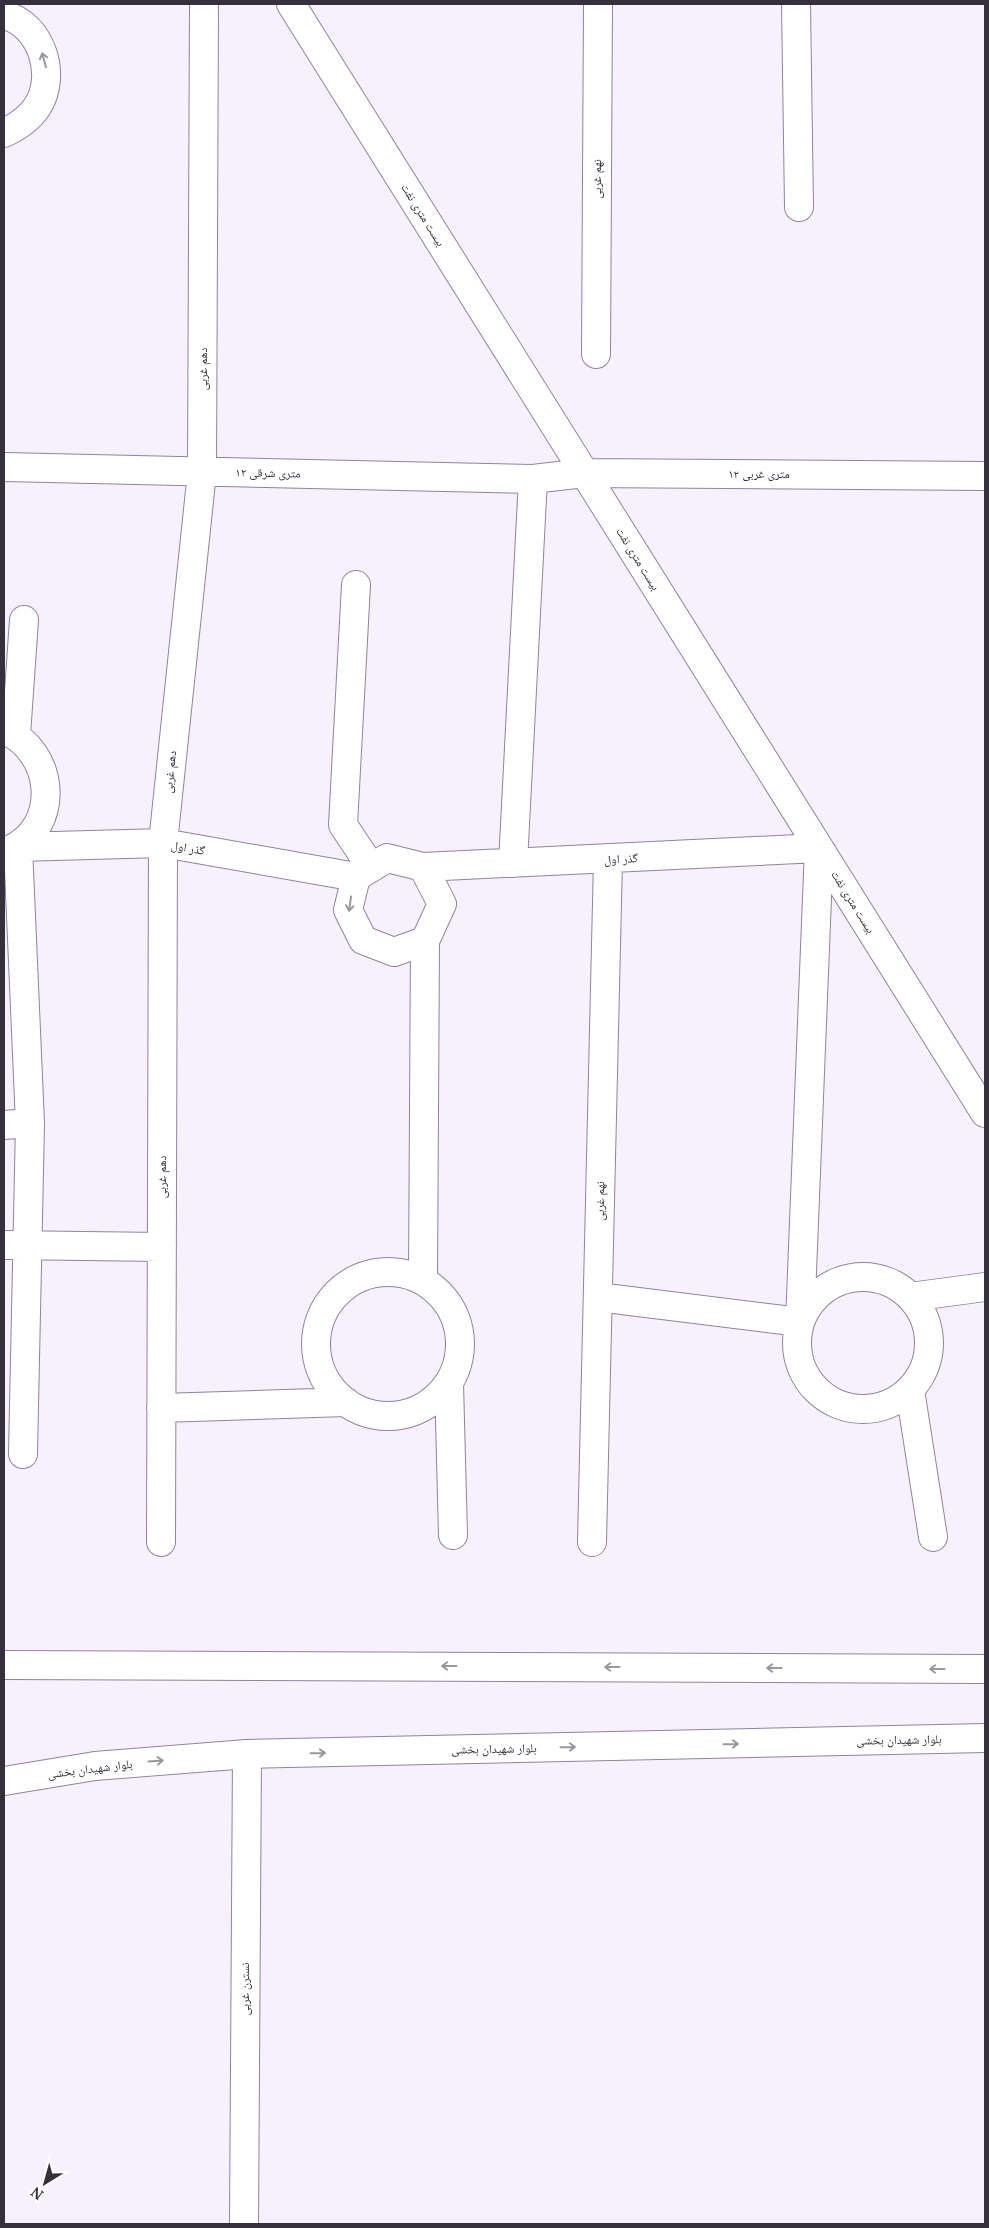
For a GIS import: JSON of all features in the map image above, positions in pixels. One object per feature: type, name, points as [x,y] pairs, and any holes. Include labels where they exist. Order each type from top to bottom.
[{"type":"street","name":"دهم غربی","points":[[161,1542],[163,844],[202,472],[204,4]]},
{"type":"street","name":"بیست متری نفت","points":[[291,4],[985,1113]]},
{"type":"street","name":"نهم غربی","points":[[596,354],[598,4]]},
{"type":"street","points":[[796,4],[799,207]]},
{"type":"street","points":[[4,133],[23,123],[37,107],[45,87],[46,66],[40,45],[28,28],[8,12]]},
{"type":"street","name":"۱۲ متری شرقی","points":[[4,467],[533,479]]},
{"type":"street","name":"۱۲ متری غربی","points":[[533,479],[584,473],[985,476]]},
{"type":"street","points":[[513,864],[533,479]]},
{"type":"street","points":[[356,585],[344,825],[363,872]]},
{"type":"street","points":[[23,1454],[15,1245],[17,1124],[11,850],[33,832],[44,812],[47,790],[43,769],[36,756],[10,733],[24,620]]},
{"type":"street","name":"گذر اول","points":[[11,850],[163,844],[363,872]]},
{"type":"street","points":[[800,1322],[810,1302],[827,1287],[848,1278],[870,1277],[892,1284],[910,1297],[922,1314],[929,1333],[929,1353],[922,1373],[910,1390],[893,1403],[871,1409],[849,1408],[828,1400],[811,1385],[800,1366],[796,1344],[800,1322],[820,848]]},
{"type":"street","name":"گذر اول","points":[[423,867],[608,860],[820,848]]},
{"type":"street","points":[[423,1280],[426,941],[442,904],[423,867],[387,858],[363,872],[348,910],[363,940],[394,952],[426,941]]},
{"type":"street","name":"نهم غربی","points":[[592,1542],[608,860]]},
{"type":"street","points":[[15,1245],[162,1247]]},
{"type":"street","points":[[376,1272],[400,1272],[423,1280],[442,1295],[454,1314],[461,1338],[459,1362],[449,1383],[434,1400],[413,1412],[390,1416],[368,1413],[346,1402],[329,1385],[319,1364],[316,1339],[321,1316],[334,1295],[353,1280],[376,1272]]},
{"type":"street","points":[[910,1297],[985,1287]]},
{"type":"street","points":[[598,1297],[800,1322]]},
{"type":"street","points":[[449,1383],[452,1535]]},
{"type":"street","points":[[910,1390],[933,1537]]},
{"type":"street","points":[[161,1408],[346,1402]]},
{"type":"street","points":[[4,1665],[985,1669]]},
{"type":"street","name":"بلوار شهیدان بخشی","points":[[4,1781],[95,1766],[247,1754],[985,1738]]},
{"type":"street","name":"نسترن غربی","points":[[244,2224],[247,1754]]}]
